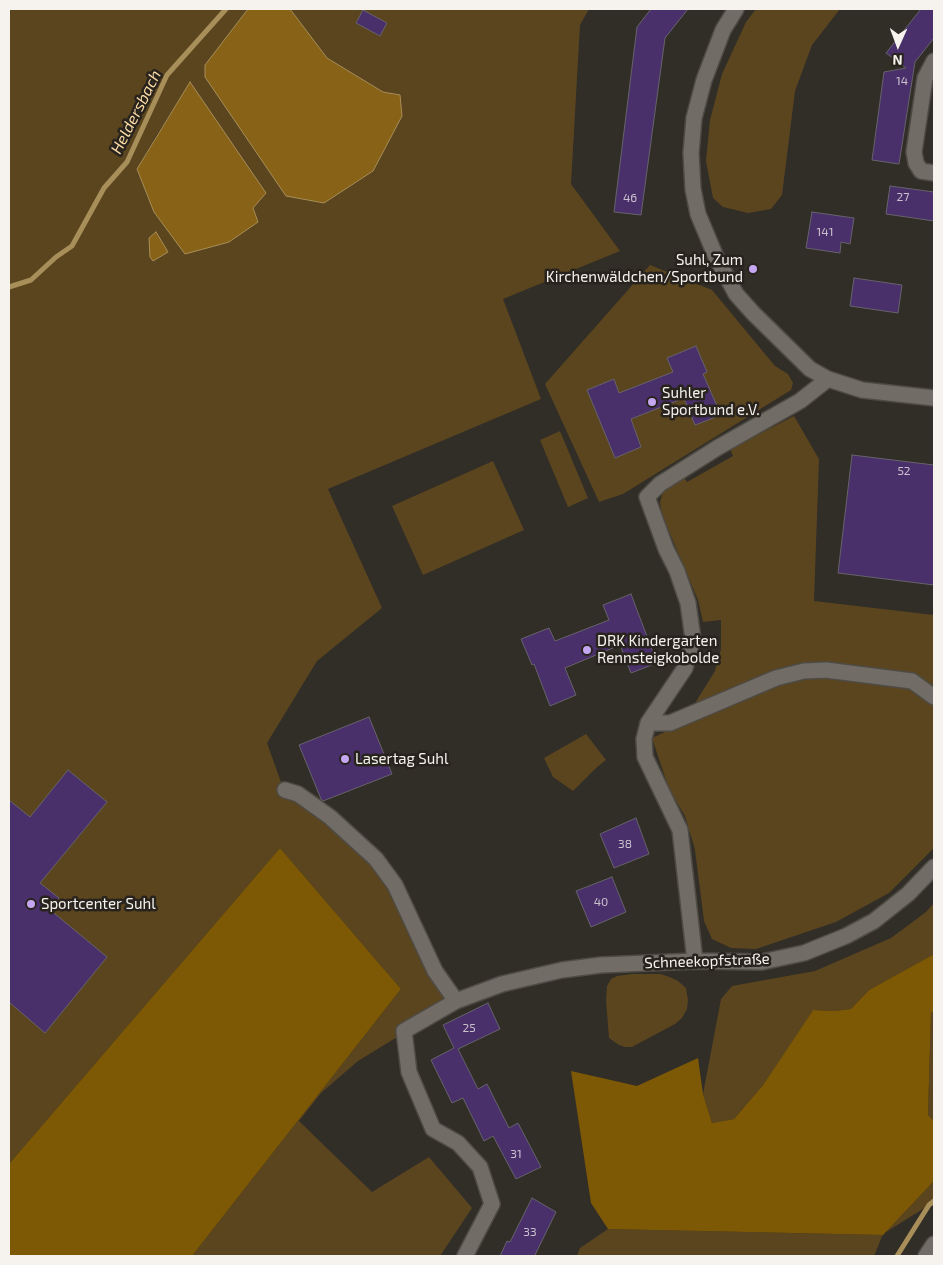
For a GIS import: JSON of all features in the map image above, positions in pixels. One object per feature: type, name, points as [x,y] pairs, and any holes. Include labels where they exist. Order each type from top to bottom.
[{"type":"street","points":[[736,9],[723,30],[707,71],[694,118],[693,189],[698,214],[716,257],[736,294],[771,332],[810,369],[828,379],[862,390],[934,398]]},
{"type":"street","points":[[934,61],[925,78],[914,152],[916,163],[922,171],[934,173]]},
{"type":"street","points":[[696,961],[680,830],[645,757],[644,739],[648,723],[685,668],[692,639],[688,603],[647,497],[660,484],[717,448],[800,401],[828,379]]},
{"type":"street","points":[[648,723],[670,723],[776,678],[804,671],[826,670],[912,681],[934,697]]},
{"type":"street","points":[[285,790],[298,794],[330,817],[376,859],[395,885],[435,971],[456,1001]]},
{"type":"street","name":"Schneekopfstraße","points":[[465,1256],[492,1204],[480,1167],[458,1143],[433,1129],[409,1072],[404,1032],[456,1001],[502,984],[562,970],[601,965],[696,961],[762,962],[804,953],[846,936],[874,921],[908,894],[934,867]]},
{"type":"street","points":[[926,1256],[934,1244]]},
{"type":"shaded area","points":[[9,9],[248,9],[205,65],[309,199],[324,203],[373,171],[383,92],[327,58],[290,9],[589,9],[580,25],[571,184],[620,251],[503,299],[541,399],[328,489],[382,608],[317,661],[267,743],[286,796],[376,859],[456,1001],[358,1061],[321,1093],[299,1121],[372,1192],[429,1157],[472,1208],[440,1256],[192,1256],[401,989],[280,848],[9,1164]],"holes":[[[190,83],[236,237],[229,242],[137,169]]]},
{"type":"shaded area","points":[[248,9],[290,9],[327,58],[383,92],[400,95],[402,116],[373,171],[324,203],[286,196],[205,77],[205,65]]},
{"type":"shaded area","points":[[756,9],[840,9],[812,45],[795,91],[782,195],[771,209],[748,213],[723,207],[713,198],[706,161],[710,120],[722,74],[746,22]]},
{"type":"shaded area","points":[[190,82],[266,193],[253,208],[258,222],[229,242],[185,254],[154,212],[137,169]]},
{"type":"shaded area","points":[[156,232],[168,252],[153,261],[150,257],[149,238]]},
{"type":"shaded area","points":[[650,265],[712,290],[775,366],[788,374],[793,383],[791,390],[623,494],[599,502],[545,384]]},
{"type":"shaded area","points":[[794,416],[819,459],[814,601],[934,615],[934,848],[889,893],[836,922],[756,949],[731,948],[712,939],[704,921],[695,850],[685,816],[669,789],[652,738],[693,719],[692,708],[715,671],[721,649],[721,620],[703,622],[698,600],[662,515],[660,502],[665,485],[683,476],[687,482],[733,456],[730,449]]},
{"type":"shaded area","points":[[560,431],[588,498],[568,507],[540,440]]},
{"type":"shaded area","points":[[493,461],[524,530],[423,575],[392,506]]},
{"type":"shaded area","points":[[586,734],[606,760],[573,791],[553,777],[544,758]]},
{"type":"shaded area","points":[[280,848],[401,989],[192,1256],[9,1256],[9,1164]]},
{"type":"shaded area","points":[[934,903],[934,954],[869,990],[851,1009],[834,1011],[813,1010],[763,1085],[734,1119],[712,1123],[703,1094],[721,999],[732,986],[815,971],[891,938],[926,912]]},
{"type":"shaded area","points":[[934,954],[934,1011],[931,1013],[928,1115],[934,1121],[934,1181],[883,1235],[608,1229],[591,1203],[571,1071],[637,1086],[698,1058],[703,1094],[712,1123],[734,1119],[763,1085],[813,1010],[834,1011],[851,1009],[869,990]]},
{"type":"shaded area","points":[[661,974],[672,978],[686,988],[688,1000],[687,1009],[682,1018],[675,1024],[632,1047],[625,1047],[609,1038],[606,1001],[607,986],[611,979],[617,976]]},
{"type":"shaded area","points":[[934,1011],[934,1121],[928,1115],[931,1012]]},
{"type":"shaded area","points":[[934,1181],[934,1202],[885,1233]]},
{"type":"shaded area","points":[[608,1229],[883,1235],[874,1256],[577,1256],[580,1248]]},
{"type":"building","points":[[651,9],[688,9],[665,38],[641,215],[614,212],[637,27]]},
{"type":"building","points":[[921,9],[934,9],[934,38],[915,62],[899,164],[872,160],[884,72],[906,68],[886,53]]},
{"type":"building","points":[[363,10],[387,23],[380,36],[356,23]]},
{"type":"building","points":[[890,186],[934,192],[934,221],[886,214]]},
{"type":"building","points":[[812,212],[854,218],[850,244],[841,242],[840,253],[806,248]]},
{"type":"building","points":[[854,278],[902,285],[898,313],[850,306]]},
{"type":"building","name":"Suhler Sportbund e.V.","points":[[696,346],[707,372],[703,374],[721,415],[695,425],[684,398],[631,419],[641,447],[615,458],[587,390],[614,379],[619,393],[673,372],[667,358]]},
{"type":"building","points":[[852,455],[934,465],[934,585],[838,573]]},
{"type":"building","name":"DRK Kindergarten Rennsteigkobolde","points":[[631,594],[657,663],[631,673],[620,645],[565,668],[576,695],[550,706],[534,664],[532,665],[521,639],[549,628],[555,641],[609,620],[603,605]]},
{"type":"building","name":"Lasertag Suhl","points":[[369,717],[392,774],[323,801],[299,745]]},
{"type":"building","name":"Sportcenter Suhl","points":[[68,770],[107,802],[40,883],[59,898],[49,909],[107,957],[45,1033],[9,1002],[9,800],[30,817]]},
{"type":"building","points":[[636,818],[649,854],[614,868],[600,834]]},
{"type":"building","points":[[612,877],[626,912],[591,927],[576,891]]},
{"type":"building","points":[[488,1003],[500,1029],[458,1049],[478,1089],[487,1084],[509,1128],[518,1123],[541,1167],[516,1179],[493,1136],[484,1141],[463,1098],[452,1103],[431,1060],[454,1048],[443,1025]]},
{"type":"building","points":[[532,1198],[556,1212],[535,1255],[538,1256],[500,1256],[507,1241],[510,1242]]},
{"type":"waterway","name":"Heldersbach","points":[[9,287],[31,280],[56,257],[72,246],[104,188],[127,162],[167,75],[226,9]]},
{"type":"waterway","points":[[897,1256],[929,1205],[934,1201]]},
{"type":"place","name":"Suhl, Zum Kirchenwäldchen/Sportbund","points":[[753,269]]},
{"type":"place","name":"Suhler Sportbund e.V.","points":[[652,402]]},
{"type":"place","name":"DRK Kindergarten Rennsteigkobolde","points":[[587,650]]},
{"type":"place","name":"Lasertag Suhl","points":[[345,759]]},
{"type":"place","name":"Sportcenter Suhl","points":[[31,904]]}]
